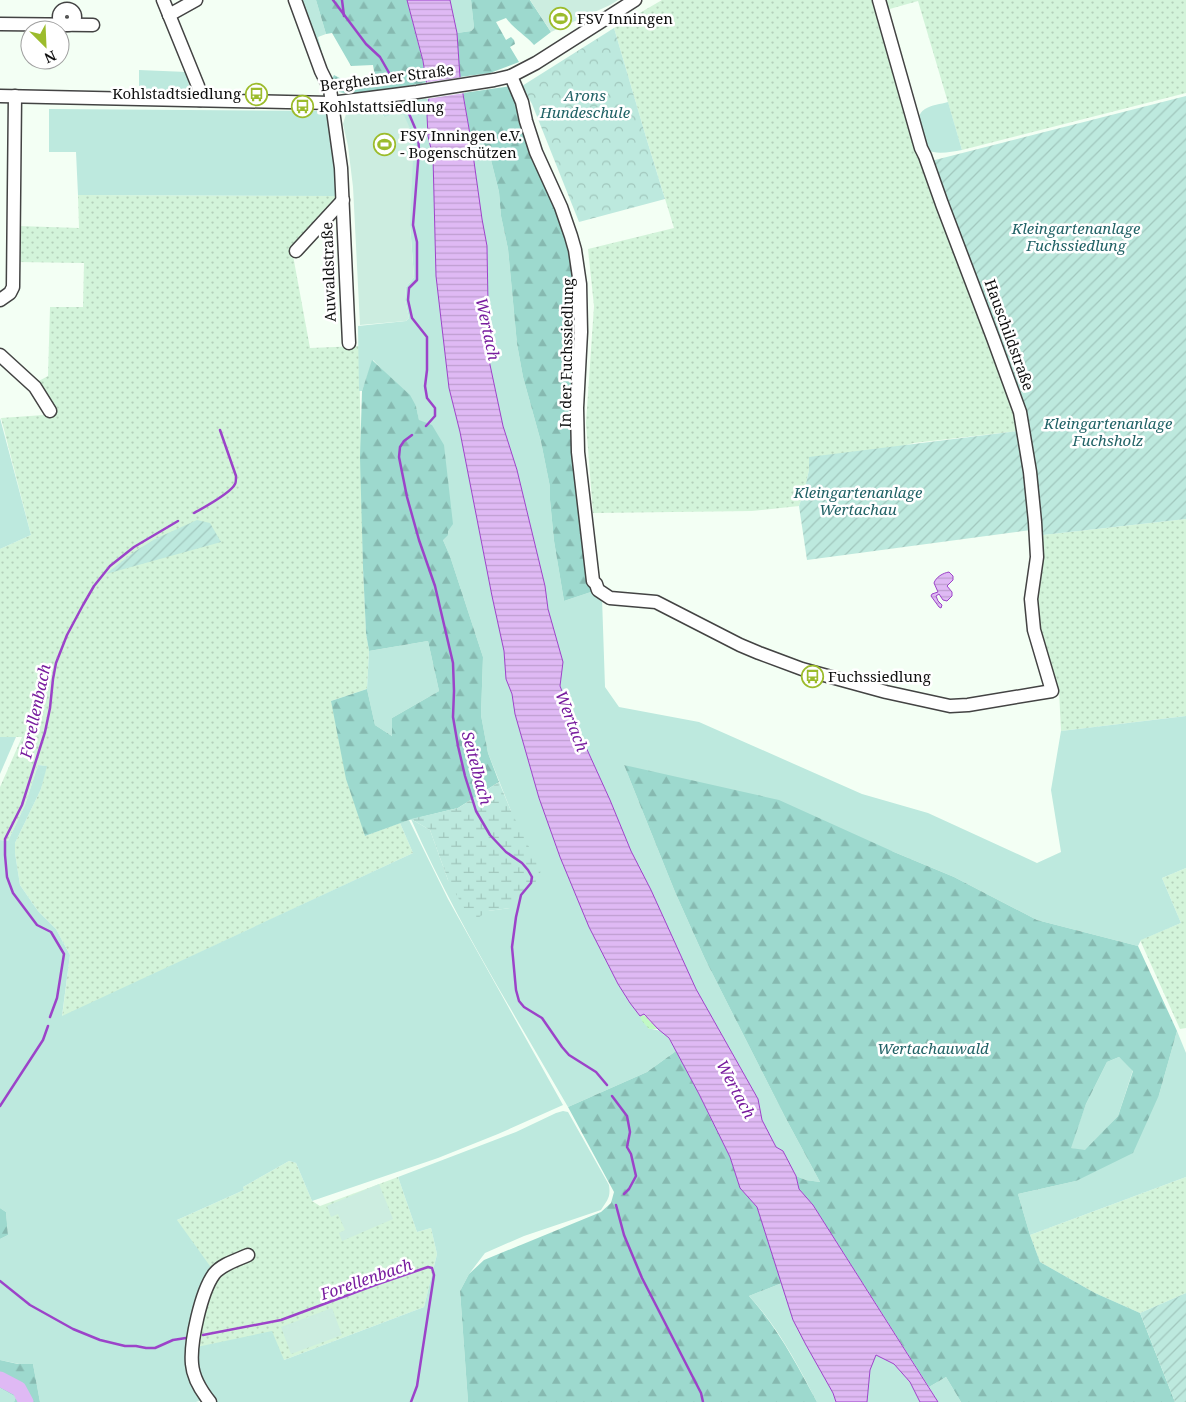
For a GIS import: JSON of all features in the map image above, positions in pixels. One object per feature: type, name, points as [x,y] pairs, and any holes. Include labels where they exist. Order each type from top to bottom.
[{"type":"street","points":[[163,0],[198,86],[200,100]]},
{"type":"street","points":[[169,15],[196,0]]},
{"type":"street","name":"Auwaldstraße","points":[[295,0],[321,71],[330,89],[341,168],[348,343]]},
{"type":"street","name":"Bergheimer Straße","points":[[0,96],[331,103],[417,92],[511,76],[536,63],[635,0]]},
{"type":"street","name":"Hauschildstraße","points":[[879,0],[921,148],[926,156],[942,204],[1020,412],[1030,472],[1035,522],[1037,556],[1031,599],[1034,630],[1052,691]]},
{"type":"street","points":[[66,5],[75,17],[70,24]]},
{"type":"street","points":[[0,24],[20,24]]},
{"type":"street","points":[[70,25],[93,25]]},
{"type":"street","name":"In der Fuchssiedlung","points":[[511,76],[522,102],[536,152],[561,208],[571,236],[580,284],[581,332],[577,408],[578,452],[593,582],[598,590],[610,598],[656,602],[740,644],[802,669],[886,692],[950,706],[968,705],[1052,691]]},
{"type":"street","points":[[0,300],[10,293],[13,287],[15,96]]},
{"type":"street","name":"Auwaldstraße","points":[[296,251],[342,200]]},
{"type":"street","points":[[0,355],[35,387],[50,411]]},
{"type":"street","points":[[210,1402],[197,1381],[192,1365],[192,1348],[199,1312],[207,1288],[215,1273],[226,1265],[248,1255]]},
{"type":"shaded area","name":"FSV Inningen","points":[[530,0],[618,0],[551,32]]},
{"type":"shaded area","points":[[662,0],[1186,0],[1186,93],[962,150],[918,1],[879,12],[1019,431],[914,443],[809,470],[799,506],[752,511],[593,513],[586,423],[594,306],[588,249],[674,228],[614,28]]},
{"type":"shaded area","points":[[377,106],[384,117],[402,111],[414,137],[410,225],[414,277],[406,287],[405,300],[409,318],[406,321],[360,325],[353,187],[343,124],[347,111]]},
{"type":"shaded area","points":[[78,195],[339,196],[292,250],[310,348],[359,346],[363,568],[366,633],[369,651],[367,689],[331,701],[365,836],[400,823],[413,853],[62,1017],[70,955],[56,929],[38,911],[20,885],[15,853],[15,843],[41,789],[46,766],[38,765],[25,805],[8,841],[0,840],[0,787],[22,737],[0,737],[0,549],[31,535],[1,418],[44,415],[53,411],[37,382],[48,376],[50,307],[83,307],[84,263],[18,262],[19,226],[79,228]]},
{"type":"shaded area","points":[[1186,519],[1186,716],[1061,731],[1059,691],[1040,634],[1037,607],[1043,535]]},
{"type":"shaded area","points":[[1186,868],[1186,1028],[1180,1029],[1140,940],[1181,923],[1162,878]]},
{"type":"shaded area","points":[[289,1161],[296,1163],[312,1201],[320,1206],[398,1177],[417,1232],[431,1228],[437,1254],[424,1307],[284,1360],[192,1348],[177,1220],[244,1190],[243,1187]]},
{"type":"shaded area","points":[[1186,1177],[1186,1293],[1140,1313],[1095,1293],[1040,1262],[1030,1235]]},
{"type":"shaded area","points":[[379,1184],[393,1219],[342,1241],[339,1233],[345,1230],[338,1214],[331,1217],[327,1206]]},
{"type":"shaded area","points":[[332,1308],[342,1335],[291,1354],[281,1327]]},
{"type":"green space","points":[[297,0],[316,0],[326,34],[318,37],[326,68]]},
{"type":"green space","points":[[316,0],[407,0],[423,62],[426,83],[369,92],[339,92],[332,79],[334,75],[349,83],[376,83],[373,65],[351,66],[332,33],[326,34]]},
{"type":"green space","points":[[450,0],[471,0],[474,28],[471,31],[457,33]]},
{"type":"green space","points":[[471,0],[530,0],[551,32],[534,45],[506,18],[496,22],[506,40],[511,37],[514,40],[515,44],[510,47],[519,62],[490,73],[460,77],[457,33],[471,31],[474,28]]},
{"type":"green space","name":"Arons Hundeschule","points":[[614,28],[665,199],[579,222],[532,104],[522,86]]},
{"type":"green space","points":[[139,70],[187,72],[189,86],[184,90],[139,90]]},
{"type":"green space","points":[[511,86],[574,250],[576,408],[597,590],[564,601],[554,541],[550,487],[541,442],[523,377],[517,344],[508,249],[501,216],[499,192],[490,156],[482,140],[478,137],[471,140],[463,93]]},
{"type":"green space","name":"Kleingartenanlage Fuchssiedlung","points":[[1186,96],[1186,519],[1043,535],[1035,471],[931,161]]},
{"type":"green space","points":[[429,98],[427,115],[428,136],[433,157],[436,276],[449,388],[460,432],[504,651],[506,679],[512,694],[515,714],[539,798],[560,857],[589,927],[618,984],[649,1029],[663,1033],[669,1038],[676,1051],[647,1072],[568,1107],[446,893],[411,819],[430,830],[448,880],[488,911],[510,908],[511,811],[488,753],[481,715],[483,657],[443,540],[416,406],[373,360],[362,391],[359,391],[358,326],[406,321],[409,318],[405,300],[406,287],[414,277],[410,225],[384,117],[377,106]]},
{"type":"green space","points":[[948,102],[962,150],[940,153],[930,152],[926,150],[919,128],[919,118],[921,113],[930,106]]},
{"type":"green space","points":[[49,109],[327,111],[334,147],[339,196],[78,195],[76,152],[49,152]]},
{"type":"green space","points":[[478,137],[482,140],[490,156],[499,192],[501,216],[508,249],[517,344],[523,377],[541,442],[550,487],[554,541],[564,601],[597,590],[602,598],[605,687],[619,707],[699,722],[862,794],[928,813],[1037,863],[1061,852],[1051,790],[1061,731],[1186,716],[1186,868],[1162,878],[1181,923],[1141,940],[1138,946],[1037,920],[954,877],[894,852],[624,765],[675,892],[705,959],[820,1182],[796,1176],[783,1151],[776,1147],[762,1120],[758,1099],[696,989],[631,851],[560,686],[563,662],[548,609],[545,586],[517,470],[503,426],[489,360],[487,246],[471,140]]},
{"type":"green space","points":[[372,360],[410,395],[416,406],[419,420],[432,425],[444,445],[453,524],[448,531],[448,535],[443,540],[483,657],[481,715],[488,753],[499,782],[458,808],[409,820],[365,836],[346,779],[331,701],[367,689],[375,725],[392,736],[392,718],[439,691],[428,641],[369,651],[366,633],[360,457],[362,391]]},
{"type":"green space","points":[[0,418],[31,535],[0,549]]},
{"type":"green space","name":"Kleingartenanlage Wertachau","points":[[1019,431],[1031,530],[807,560],[799,506],[809,470],[809,457]]},
{"type":"green space","points":[[197,520],[210,523],[221,542],[106,574],[134,552],[155,539]]},
{"type":"green space","points":[[428,641],[439,691],[392,718],[392,736],[375,725],[367,689],[369,651]]},
{"type":"green space","points":[[0,737],[16,737],[0,774]]},
{"type":"green space","points":[[38,765],[47,766],[41,789],[15,843],[15,853],[20,885],[38,911],[56,929],[70,955],[62,1016],[413,853],[400,823],[409,820],[448,899],[563,1105],[438,1158],[312,1201],[296,1163],[289,1161],[243,1187],[244,1190],[177,1220],[215,1273],[192,1348],[272,1331],[284,1360],[424,1307],[437,1254],[431,1228],[417,1232],[398,1177],[516,1132],[556,1113],[568,1112],[609,1185],[609,1196],[601,1210],[524,1236],[485,1253],[469,1274],[460,1291],[468,1402],[213,1402],[203,1400],[196,1402],[40,1402],[33,1364],[19,1364],[0,1360],[0,1239],[8,1235],[6,1212],[0,1208],[0,840],[8,841],[25,805]]},
{"type":"green space","name":"Wertachauwald","points":[[624,765],[779,800],[954,877],[1037,920],[1138,946],[1177,1031],[1159,1095],[1133,1153],[1076,1181],[1018,1194],[1040,1262],[1095,1293],[1140,1313],[1175,1402],[961,1402],[946,1377],[929,1387],[813,1205],[799,1189],[796,1176],[820,1182],[705,959],[675,892]],"holes":[[[1119,1057],[1133,1071],[1118,1116],[1085,1150],[1071,1148],[1086,1104],[1107,1062]]]},
{"type":"green space","points":[[499,782],[511,811],[541,871],[534,885],[525,896],[510,908],[488,911],[472,922],[448,880],[430,830],[411,819],[458,808]]},
{"type":"green space","points":[[1177,1031],[1186,1053],[1186,1177],[1030,1235],[1018,1194],[1076,1181],[1159,1095]]},
{"type":"green space","points":[[676,1051],[730,1157],[740,1188],[757,1207],[782,1283],[749,1296],[778,1334],[817,1402],[468,1402],[460,1291],[469,1274],[484,1260],[601,1212],[611,1203],[614,1192],[568,1107],[647,1072]]},
{"type":"green space","points":[[1119,1057],[1133,1070],[1118,1116],[1085,1151],[1070,1148],[1086,1104],[1107,1062]]},
{"type":"green space","points":[[0,1208],[6,1212],[8,1235],[0,1239]]},
{"type":"green space","points":[[782,1283],[793,1320],[833,1393],[836,1402],[817,1402],[778,1333],[749,1296]]},
{"type":"green space","points":[[1186,1293],[1186,1402],[1175,1402],[1140,1313]]},
{"type":"green space","points":[[876,1355],[894,1364],[910,1382],[920,1402],[867,1402],[870,1370]]},
{"type":"green space","points":[[0,1360],[18,1364],[33,1364],[40,1402],[14,1402],[16,1397],[0,1388]]},
{"type":"green space","points":[[946,1377],[961,1402],[938,1402],[929,1387]]},
{"type":"green space","points":[[0,1388],[16,1397],[14,1402],[0,1402]]},
{"type":"sand","points":[[643,1014],[658,1029],[649,1029],[640,1016]]},
{"type":"water","name":"Wertach","points":[[407,0],[450,0],[457,33],[460,77],[487,246],[489,360],[503,426],[517,470],[545,586],[548,609],[563,662],[560,686],[631,851],[696,989],[758,1099],[762,1120],[776,1147],[783,1151],[796,1176],[799,1189],[813,1205],[938,1402],[920,1402],[910,1382],[894,1364],[876,1355],[870,1370],[867,1402],[836,1402],[833,1393],[793,1320],[757,1207],[740,1188],[730,1157],[669,1038],[644,1014],[640,1016],[618,984],[589,927],[560,857],[539,798],[515,714],[512,694],[506,679],[504,651],[460,432],[449,388],[436,276],[433,157],[428,136],[427,115],[429,98],[423,61]]},
{"type":"water","points":[[949,572],[953,576],[953,580],[947,586],[952,592],[952,596],[947,601],[943,600],[939,594],[936,596],[942,605],[941,608],[931,596],[938,592],[934,583],[936,579],[942,574]]},
{"type":"pier","points":[[463,77],[465,93],[426,99],[423,83]]},
{"type":"waterway","points":[[333,0],[366,44],[380,57],[392,78]]},
{"type":"waterway","name":"Seitelbach","points":[[342,0],[344,16]]},
{"type":"waterway","points":[[407,109],[418,135],[419,150],[413,225],[417,242],[417,280],[409,288],[408,300],[412,318],[427,337],[425,386],[427,398],[435,408],[435,416],[426,426]]},
{"type":"waterway","name":"Forellenbach","points":[[194,513],[223,496],[235,483],[236,476],[220,430]]},
{"type":"waterway","name":"Seitelbach","points":[[412,435],[400,447],[399,457],[407,497],[435,586],[453,663],[453,717],[465,776],[476,811],[490,835],[506,852],[522,863],[532,877],[531,883],[521,895],[512,947],[516,990],[519,1001],[524,1007],[542,1018],[569,1055],[596,1072],[607,1085]]},
{"type":"waterway","name":"Forellenbach","points":[[50,1017],[57,998],[64,954],[51,932],[37,925],[13,893],[7,877],[5,839],[22,805],[45,732],[56,663],[67,635],[83,605],[94,586],[110,566],[134,547],[178,521]]},
{"type":"waterway","name":"Forellenbach","points":[[0,1106],[43,1040],[48,1026]]},
{"type":"waterway","points":[[612,1096],[627,1116],[630,1132],[627,1147],[631,1154],[636,1176],[624,1194]]},
{"type":"waterway","points":[[616,1205],[624,1235],[642,1278],[701,1393],[703,1402]]},
{"type":"waterway","name":"Forellenbach","points":[[203,1335],[281,1320],[375,1285],[428,1267],[432,1268],[434,1275],[417,1386],[411,1402]]},
{"type":"waterway","points":[[0,1281],[30,1305],[73,1329],[100,1340],[125,1346],[155,1348],[173,1340],[186,1338]]},
{"type":"waterway","points":[[0,1379],[19,1389],[26,1402]]},
{"type":"place","name":"FSV Inningen","points":[[561,19]]},
{"type":"place","name":"Kohlstadtsiedlung","points":[[257,94]]},
{"type":"place","name":"Kohlstattsiedlung","points":[[303,107]]},
{"type":"place","name":"FSV Inningen e.V. - Bogenschützen","points":[[384,145]]},
{"type":"place","name":"Fuchssiedlung","points":[[812,677]]},
{"type":"park label","name":"Kleingartenanlage Fuchsholz","points":[[1108,432]]}]
